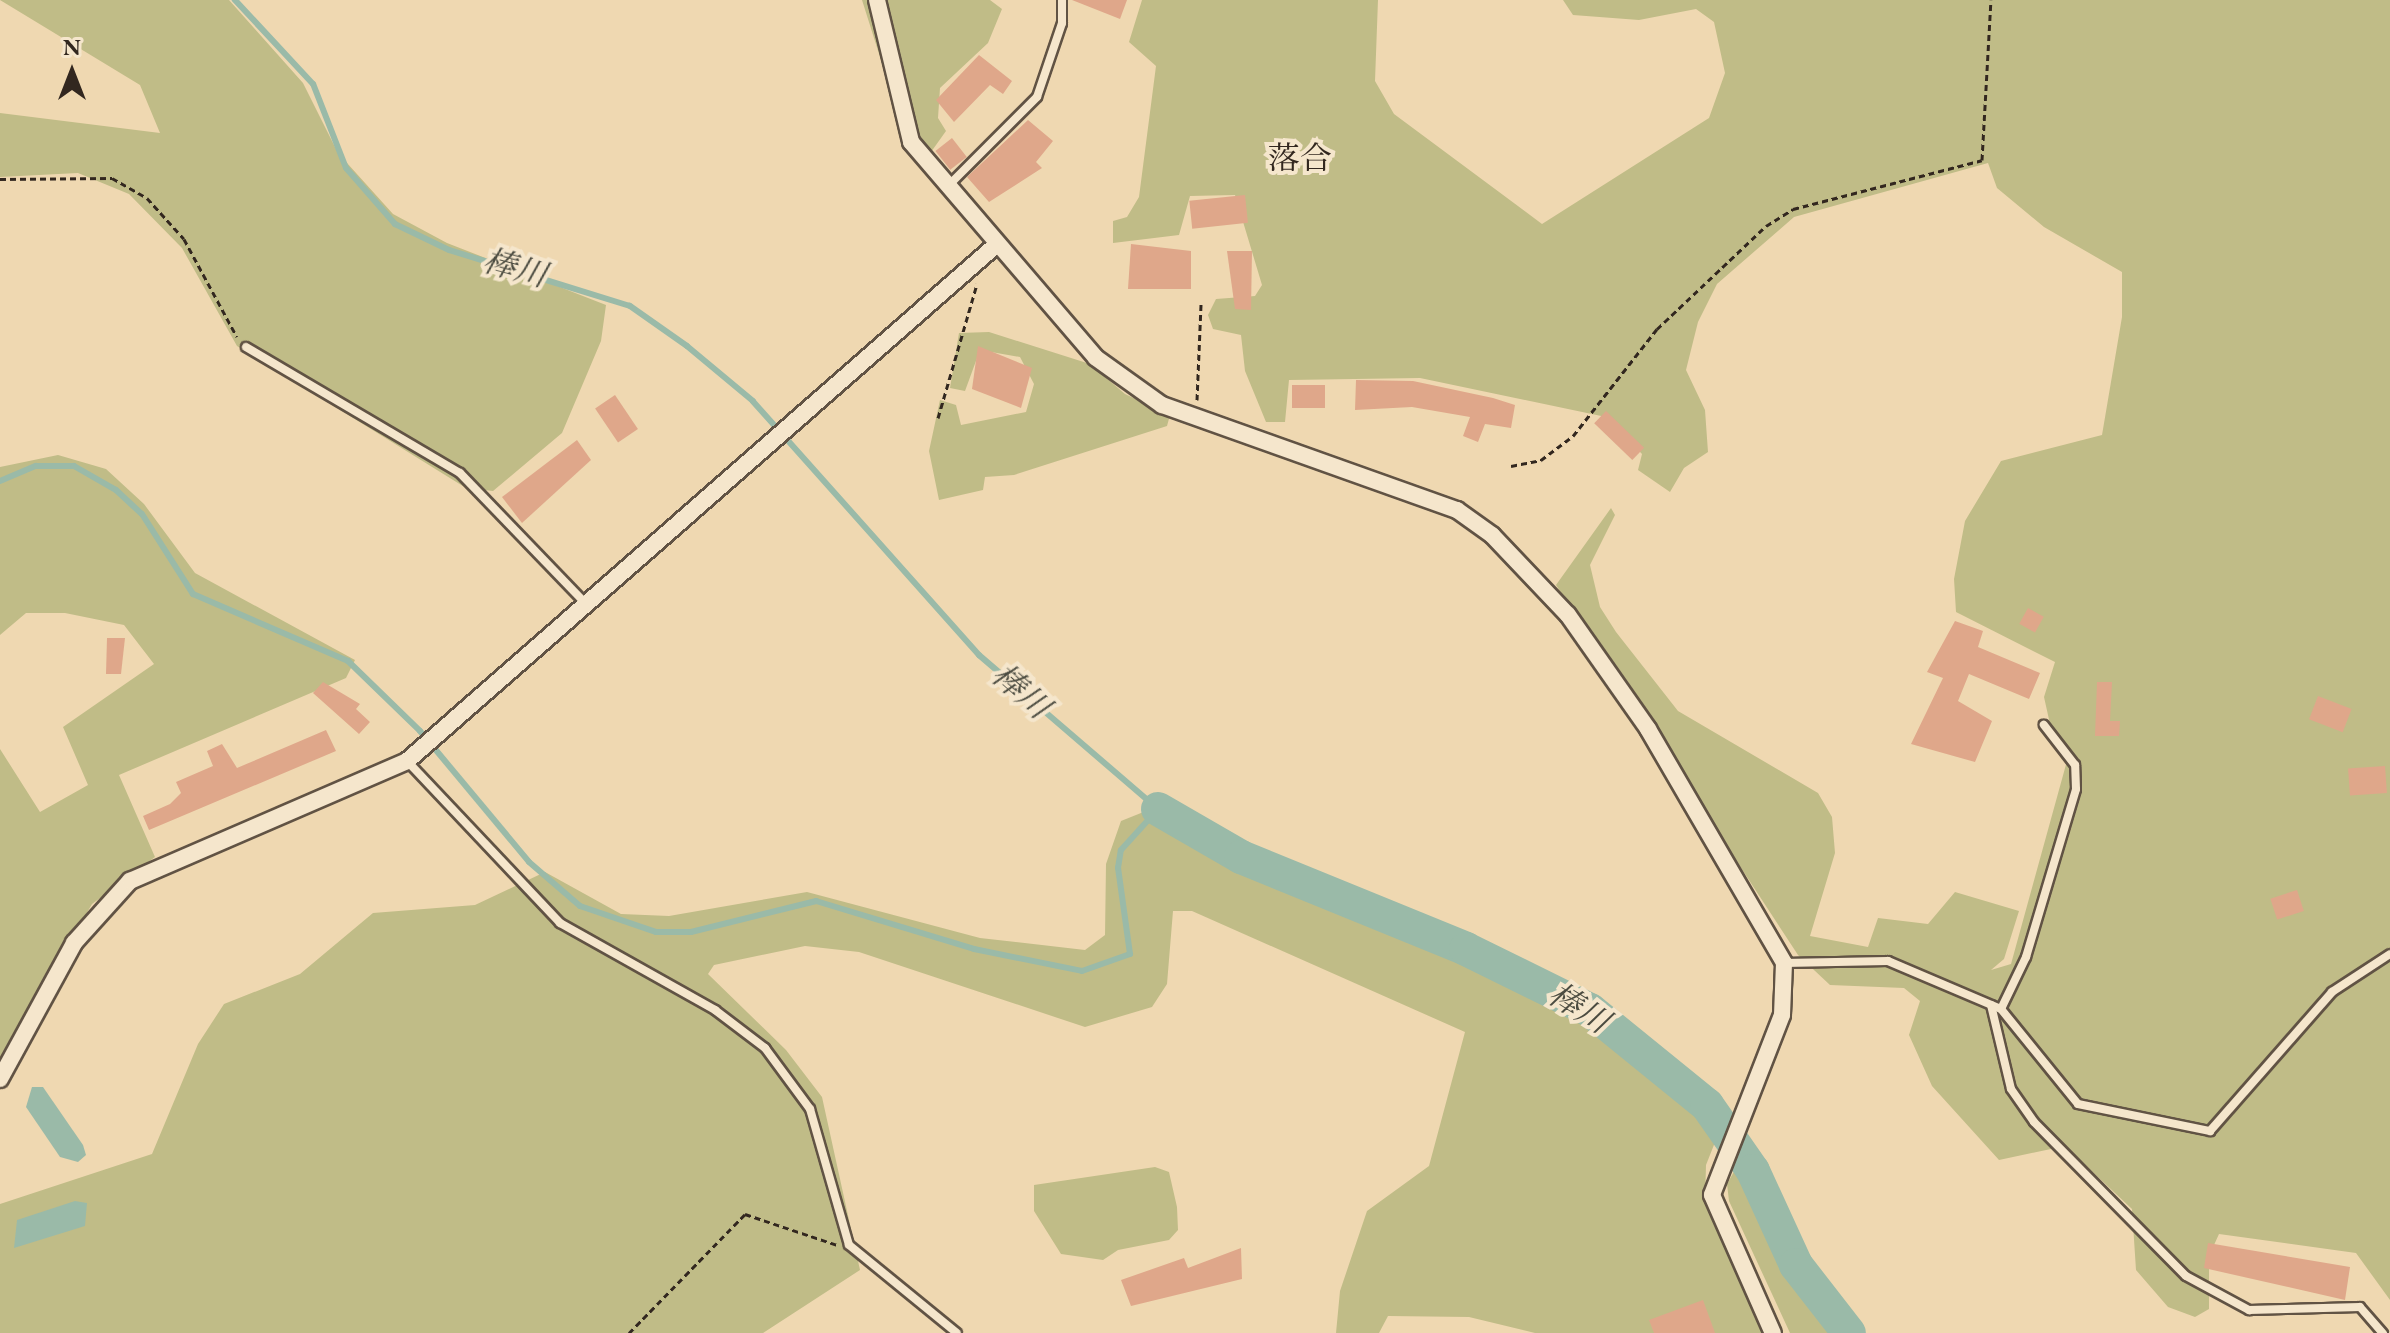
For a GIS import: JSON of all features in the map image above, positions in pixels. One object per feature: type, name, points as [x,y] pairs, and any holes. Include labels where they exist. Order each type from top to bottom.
[{"type":"street","points":[[877,0],[911,142],[990,251],[1096,358],[1162,405],[1417,491],[1492,535],[1568,615],[1648,729],[1784,963],[1782,1015],[1712,1195],[1773,1333]]},
{"type":"street","points":[[0,1079],[74,943],[130,881],[407,761],[990,251]]},
{"type":"lane","points":[[947,188],[1037,97],[1062,23],[1062,0]]},
{"type":"lane","points":[[246,347],[460,473],[585,603]]},
{"type":"lane","points":[[2001,1009],[2026,957],[2076,789],[2075,765],[2044,725]]},
{"type":"lane","points":[[407,761],[549,915],[715,1010],[765,1048],[810,1109],[849,1245],[957,1333]]},
{"type":"lane","points":[[1784,963],[1888,961],[2001,1009],[2078,1104],[2210,1131],[2332,992],[2390,954]]},
{"type":"lane","points":[[1991,1004],[2011,1089],[2026,1111],[2186,1276],[2249,1310],[2360,1307],[2383,1333]]},
{"type":"path","points":[[1511,466],[1541,460],[1573,436],[1657,329],[1779,218],[1982,160],[1991,0]]},
{"type":"path","points":[[0,179],[112,178],[147,198],[184,239],[226,325],[246,347]]},
{"type":"path","points":[[938,418],[990,251]]},
{"type":"path","points":[[1196,409],[1201,303]]},
{"type":"path","points":[[629,1333],[745,1214],[828,1246],[849,1245]]},
{"type":"shaded area","points":[[0,0],[229,0],[303,83],[338,153],[393,214],[447,243],[606,305],[601,341],[562,433],[493,491],[466,488],[237,346],[182,248],[129,194],[78,173],[0,177],[0,113],[160,133],[140,85]]},
{"type":"shaded area","points":[[862,0],[990,0],[1002,9],[988,43],[940,88],[938,118],[946,131],[931,152],[923,150],[886,76]]},
{"type":"shaded area","points":[[1142,0],[1378,0],[1375,81],[1394,114],[1542,224],[1709,118],[1725,73],[1714,22],[1696,9],[1639,20],[1573,15],[1563,0],[2390,0],[2390,1300],[2356,1253],[2219,1234],[2209,1256],[2209,1309],[2195,1317],[2168,1307],[2136,1270],[2132,1209],[2065,1146],[1999,1160],[1932,1086],[1909,1035],[1920,1001],[1904,988],[1830,985],[1798,955],[1556,585],[1611,508],[1615,515],[1590,565],[1600,607],[1616,632],[1678,711],[1818,793],[1832,817],[1835,853],[1810,936],[1868,947],[1878,918],[1928,924],[1955,892],[2019,911],[2004,959],[1991,970],[2011,964],[2070,750],[2050,724],[2044,697],[2055,662],[1956,612],[1954,579],[1965,521],[2001,461],[2102,435],[2122,317],[2122,272],[2044,227],[1997,188],[1988,163],[1794,217],[1717,284],[1698,322],[1686,370],[1705,410],[1708,452],[1684,468],[1670,492],[1638,470],[1642,454],[1606,417],[1420,378],[1289,380],[1285,422],[1266,422],[1245,371],[1241,335],[1213,329],[1208,315],[1216,299],[1255,296],[1262,285],[1235,195],[1190,196],[1179,235],[1113,243],[1113,221],[1127,217],[1139,197],[1156,66],[1129,42]]},
{"type":"shaded area","points":[[989,332],[1090,364],[1125,394],[1170,415],[1167,426],[1014,475],[985,477],[983,490],[939,500],[929,451],[940,400],[956,405],[961,425],[1026,412],[1034,384],[1020,357],[980,350],[965,391],[950,388],[959,333]]},
{"type":"shaded area","points":[[58,455],[106,469],[144,504],[195,573],[355,660],[346,678],[119,775],[155,857],[92,904],[0,1063],[0,749],[40,812],[88,785],[63,727],[154,664],[124,625],[65,613],[26,613],[0,635],[0,467]]},
{"type":"shaded area","points":[[1161,805],[1308,877],[1540,973],[1713,1098],[1727,1112],[1706,1165],[1705,1202],[1766,1333],[1535,1333],[1469,1317],[1388,1316],[1379,1333],[1336,1333],[1340,1291],[1367,1211],[1429,1166],[1465,1032],[1192,911],[1173,911],[1167,984],[1152,1007],[1085,1027],[859,952],[805,946],[714,965],[708,974],[786,1050],[822,1097],[860,1270],[763,1333],[0,1333],[0,1204],[152,1154],[198,1044],[224,1004],[300,974],[373,913],[475,905],[545,872],[621,914],[669,916],[807,892],[980,938],[1085,950],[1105,935],[1106,864],[1121,821]]},
{"type":"shaded area","points":[[32,1087],[43,1087],[83,1145],[86,1155],[78,1162],[60,1157],[26,1107]]},
{"type":"shaded area","points":[[1740,1161],[1809,1299],[1839,1333],[1790,1333],[1729,1201],[1727,1184]]},
{"type":"shaded area","points":[[1155,1167],[1169,1172],[1177,1207],[1178,1230],[1169,1240],[1118,1250],[1103,1260],[1061,1254],[1034,1211],[1034,1185]]},
{"type":"shaded area","points":[[75,1201],[87,1203],[85,1226],[14,1248],[17,1220]]},
{"type":"building","points":[[1072,0],[1127,0],[1120,19]]},
{"type":"building","points":[[979,55],[1012,81],[1003,94],[990,85],[954,122],[936,100]]},
{"type":"building","points":[[1028,120],[1053,141],[1036,162],[1042,168],[989,202],[967,177]]},
{"type":"building","points":[[952,138],[967,157],[950,170],[935,151]]},
{"type":"building","points":[[1245,195],[1248,223],[1192,229],[1189,201]]},
{"type":"building","points":[[1131,244],[1191,251],[1191,289],[1128,289]]},
{"type":"building","points":[[1227,251],[1252,251],[1251,310],[1235,309]]},
{"type":"building","points":[[978,346],[1032,368],[1021,408],[972,389]]},
{"type":"building","points":[[1356,380],[1413,381],[1493,398],[1515,405],[1511,428],[1485,424],[1478,442],[1463,436],[1470,417],[1412,407],[1355,410]]},
{"type":"building","points":[[1292,385],[1325,385],[1325,408],[1292,408]]},
{"type":"building","points":[[615,395],[638,429],[618,442],[595,408]]},
{"type":"building","points":[[1606,411],[1644,448],[1632,460],[1594,423]]},
{"type":"building","points":[[577,440],[591,460],[522,523],[502,497]]},
{"type":"building","points":[[2028,608],[2044,617],[2035,632],[2019,624]]},
{"type":"building","points":[[1955,621],[1983,631],[1978,647],[2040,673],[2029,699],[1969,674],[1958,701],[1992,721],[1975,762],[1911,744],[1943,678],[1927,672]]},
{"type":"building","points":[[107,638],[125,638],[121,674],[106,674]]},
{"type":"building","points":[[323,682],[360,704],[356,709],[370,722],[359,734],[313,693]]},
{"type":"building","points":[[2097,682],[2112,682],[2110,721],[2120,721],[2119,736],[2095,736]]},
{"type":"building","points":[[2318,696],[2352,709],[2343,732],[2309,719]]},
{"type":"building","points":[[326,730],[336,751],[149,830],[143,816],[170,804],[181,793],[176,782],[213,766],[207,751],[222,744],[237,768]]},
{"type":"building","points":[[2385,766],[2387,793],[2350,796],[2348,769]]},
{"type":"building","points":[[2297,890],[2304,911],[2277,920],[2270,899]]},
{"type":"building","points":[[2208,1243],[2350,1267],[2345,1300],[2204,1268]]},
{"type":"building","points":[[1241,1248],[1242,1279],[1131,1306],[1121,1280],[1184,1258],[1188,1268]]},
{"type":"building","points":[[1703,1300],[1715,1333],[1654,1333],[1649,1320]]},
{"type":"waterway","points":[[0,481],[36,466],[74,466],[116,490],[142,514],[193,594],[348,661],[420,731],[529,862],[580,906],[656,932],[691,932],[816,901],[974,949],[1082,971],[1130,954],[1118,868],[1121,850],[1158,809],[979,655],[753,401],[687,346],[630,306],[449,250],[395,224],[346,168],[313,84],[235,0]]},
{"type":"waterway","name":"棒川","points":[[1158,809],[1241,857],[1466,949],[1590,1010],[1707,1105],[1753,1171],[1796,1265],[1849,1333]]},
{"type":"district","name":"落合","points":[[1300,158]]}]
